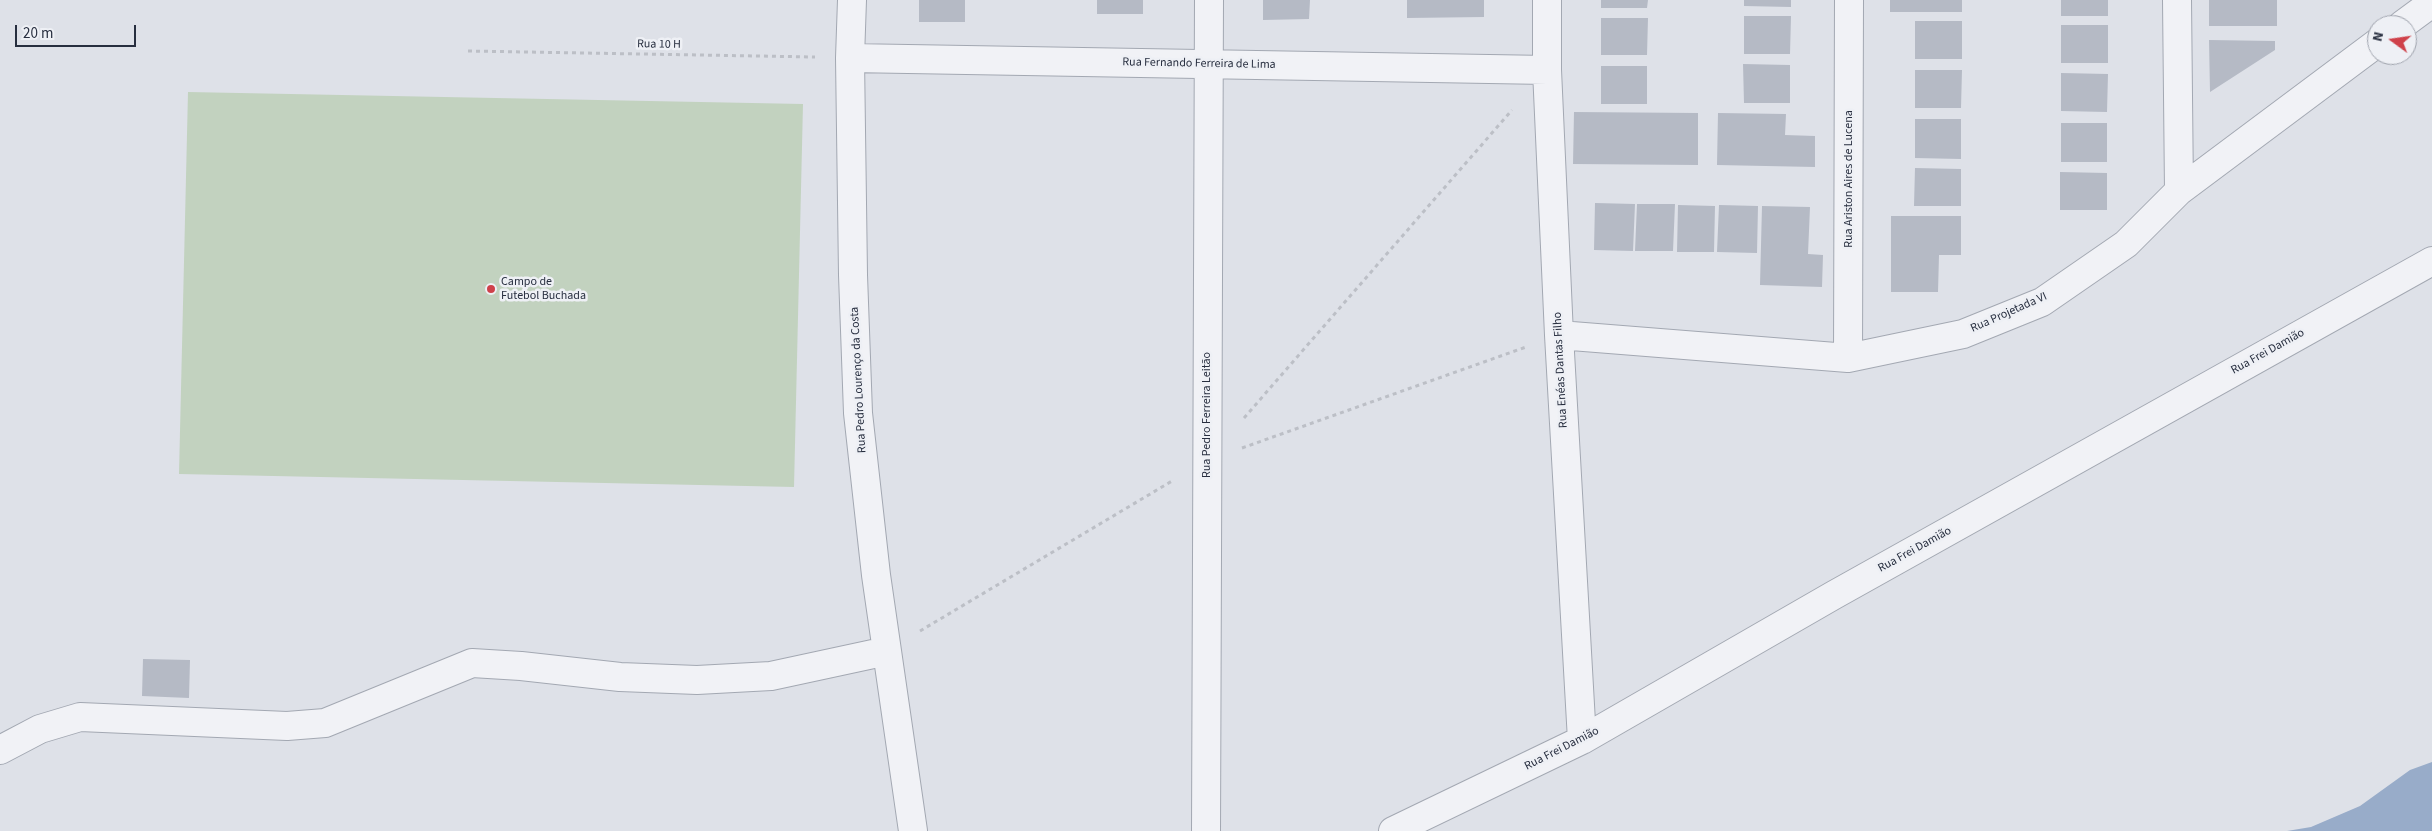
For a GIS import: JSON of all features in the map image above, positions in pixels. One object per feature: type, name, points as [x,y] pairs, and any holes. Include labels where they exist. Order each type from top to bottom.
[{"type":"street","name":"Rua Pedro Lourenço da Costa","points":[[852,0],[850,58],[853,275],[858,413],[887,651],[914,831]]},
{"type":"street","name":"Rua Pedro Ferreira Leitão","points":[[1206,831],[1209,0]]},
{"type":"street","name":"Rua Enéas Dantas Filho","points":[[1547,0],[1547,70],[1559,335],[1582,740]]},
{"type":"street","name":"Rua Ariston Aires de Lucena","points":[[1848,358],[1849,0]]},
{"type":"street","points":[[2177,0],[2179,191]]},
{"type":"street","points":[[2416,15],[2432,3]]},
{"type":"street","name":"Rua Projetada VI","points":[[1559,335],[1848,358],[1963,334],[2042,302],[2126,244],[2179,191],[2367,50]]},
{"type":"street","name":"Rua Fernando Ferreira de Lima","points":[[850,58],[1547,70]]},
{"type":"street","name":"Rua Frei Damião","points":[[1393,831],[1582,740],[1834,595],[2432,261]]},
{"type":"street","points":[[0,750],[40,730],[80,717],[287,726],[325,722],[472,663],[521,666],[620,677],[696,680],[771,676],[887,651]]},
{"type":"path","name":"Rua 10 H","points":[[468,51],[850,58]]},
{"type":"path","points":[[1207,460],[1559,335]]},
{"type":"green space","name":"Campo de Futebol Buchada","points":[[188,92],[803,104],[794,487],[179,474]]},
{"type":"water","points":[[2432,762],[2432,831],[2287,831],[2311,827],[2360,806],[2410,770]]},
{"type":"building","points":[[919,0],[965,0],[965,22],[919,22]]},
{"type":"building","points":[[1097,0],[1143,0],[1143,14],[1097,14]]},
{"type":"building","points":[[1263,0],[1310,0],[1309,19],[1263,20]]},
{"type":"building","points":[[1407,0],[1484,0],[1484,17],[1407,18]]},
{"type":"building","points":[[1601,0],[1648,0],[1647,8],[1601,8]]},
{"type":"building","points":[[1744,0],[1791,0],[1791,7],[1744,6]]},
{"type":"building","points":[[1890,0],[1962,0],[1962,12],[1890,12]]},
{"type":"building","points":[[2061,0],[2108,0],[2108,16],[2061,16]]},
{"type":"building","points":[[2209,0],[2277,0],[2277,26],[2209,26]]},
{"type":"building","points":[[1744,16],[1791,16],[1790,54],[1744,54]]},
{"type":"building","points":[[1601,18],[1648,18],[1647,55],[1601,55]]},
{"type":"building","points":[[1915,21],[1962,21],[1962,59],[1915,59]]},
{"type":"building","points":[[2061,25],[2108,25],[2108,63],[2061,63]]},
{"type":"building","points":[[2209,40],[2275,41],[2275,50],[2210,92]]},
{"type":"building","points":[[1743,64],[1790,65],[1790,103],[1744,103]]},
{"type":"building","points":[[1601,66],[1647,66],[1647,104],[1601,104]]},
{"type":"building","points":[[1915,70],[1962,70],[1961,108],[1915,108]]},
{"type":"building","points":[[2061,73],[2108,74],[2107,112],[2061,111]]},
{"type":"building","points":[[1574,112],[1698,113],[1698,165],[1573,164]]},
{"type":"building","points":[[1718,113],[1786,114],[1785,135],[1815,136],[1815,167],[1717,165]]},
{"type":"building","points":[[1915,119],[1961,119],[1961,159],[1915,158]]},
{"type":"building","points":[[2061,123],[2107,123],[2107,162],[2061,162]]},
{"type":"building","points":[[1915,168],[1961,169],[1961,206],[1914,206]]},
{"type":"building","points":[[2060,172],[2107,173],[2107,210],[2060,210]]},
{"type":"building","points":[[1595,203],[1635,204],[1633,251],[1594,250]]},
{"type":"building","points":[[1637,204],[1675,204],[1673,251],[1635,251]]},
{"type":"building","points":[[1678,205],[1715,206],[1714,252],[1677,252]]},
{"type":"building","points":[[1719,205],[1758,206],[1757,253],[1717,252]]},
{"type":"building","points":[[1762,206],[1810,207],[1808,254],[1823,255],[1822,287],[1760,285]]},
{"type":"building","points":[[1891,216],[1961,216],[1961,255],[1939,255],[1938,292],[1891,292]]},
{"type":"building","points":[[143,659],[190,660],[189,698],[142,696]]},
{"type":"place","name":"Campo de Futebol Buchada","points":[[491,289]]}]
